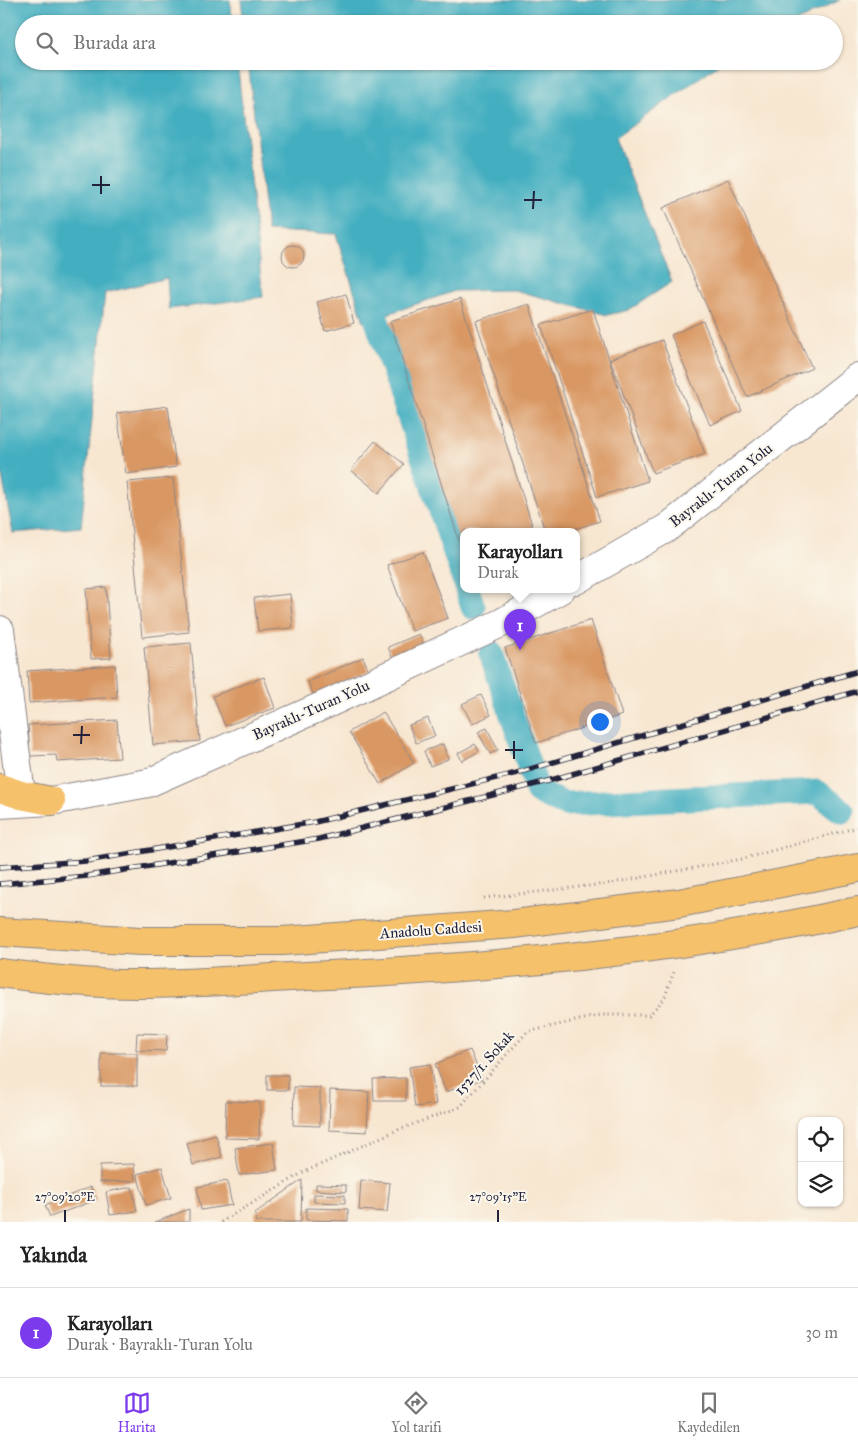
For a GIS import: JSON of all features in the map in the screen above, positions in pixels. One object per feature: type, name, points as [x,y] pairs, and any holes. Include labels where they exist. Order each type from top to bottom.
[{"type":"highway","points":[[7,796],[51,802]]},
{"type":"highway","name":"Anadolu Caddesi","points":[[0,932],[140,941],[282,941],[514,924],[679,903],[858,868]]},
{"type":"highway","points":[[0,973],[44,979],[145,984],[399,972],[684,944],[795,925],[858,911]]},
{"type":"street","name":"Bayraklı-Turan Yolu","points":[[580,578],[667,528],[858,377]]},
{"type":"street","name":"Bayraklı-Turan Yolu","points":[[51,802],[148,783],[329,703],[501,623],[554,593]]},
{"type":"street","points":[[0,630],[6,726],[7,796]]},
{"type":"path","points":[[480,899],[606,884],[742,858],[858,827]]},
{"type":"path","name":"1527/1. Sokak","points":[[221,1222],[302,1173],[395,1131],[460,1107],[527,1032],[601,1015],[649,1015],[664,999],[684,944]]},
{"type":"water","points":[[0,0],[230,0],[232,15],[15,15],[15,70],[238,70],[263,297],[169,309],[167,278],[105,293],[81,527],[13,533],[0,466]]},
{"type":"water","points":[[241,0],[840,0],[810,15],[243,15]]},
{"type":"water","points":[[249,70],[710,70],[615,138],[672,282],[629,310],[607,315],[514,290],[455,291],[364,322],[336,234],[267,231]]},
{"type":"building","points":[[728,179],[812,368],[747,397],[663,208]]},
{"type":"building","points":[[293,245],[301,248],[304,256],[301,264],[293,267],[285,264],[282,256],[285,248]]},
{"type":"building","points":[[346,294],[354,323],[325,331],[317,302]]},
{"type":"building","points":[[460,299],[533,528],[460,528],[460,543],[390,321]]},
{"type":"building","points":[[529,304],[600,521],[578,528],[544,528],[476,321]]},
{"type":"building","points":[[593,309],[648,481],[597,497],[541,325]]},
{"type":"building","points":[[703,321],[742,411],[710,425],[671,335]]},
{"type":"building","points":[[662,340],[705,454],[653,473],[610,359]]},
{"type":"building","points":[[168,406],[176,467],[126,474],[117,413]]},
{"type":"building","points":[[375,441],[404,464],[379,493],[351,470]]},
{"type":"building","points":[[173,478],[189,632],[142,637],[127,482]]},
{"type":"building","points":[[423,552],[448,618],[412,631],[387,565]]},
{"type":"building","points":[[106,587],[111,658],[91,659],[86,589]]},
{"type":"building","points":[[290,594],[293,628],[258,631],[254,598]]},
{"type":"building","points":[[591,620],[622,715],[536,743],[505,648]]},
{"type":"building","points":[[419,634],[426,649],[394,662],[388,647]]},
{"type":"building","points":[[191,643],[200,741],[153,745],[144,647]]},
{"type":"building","points":[[363,657],[369,671],[314,696],[308,682]]},
{"type":"building","points":[[115,665],[117,697],[29,703],[27,671]]},
{"type":"building","points":[[264,677],[275,708],[225,726],[213,696]]},
{"type":"building","points":[[481,695],[491,715],[472,724],[462,704]]},
{"type":"building","points":[[383,712],[414,763],[380,784],[349,732]]},
{"type":"building","points":[[428,718],[435,736],[416,743],[409,725]]},
{"type":"building","points":[[117,720],[120,758],[57,762],[56,755],[30,756],[28,725]]},
{"type":"building","points":[[487,728],[498,750],[490,754],[478,732]]},
{"type":"building","points":[[443,744],[448,759],[430,766],[424,751]]},
{"type":"building","points":[[475,744],[479,751],[462,761],[458,753]]},
{"type":"building","points":[[137,1033],[167,1034],[166,1051],[136,1050]]},
{"type":"building","points":[[470,1050],[482,1079],[446,1092],[435,1064]]},
{"type":"building","points":[[101,1053],[137,1053],[137,1086],[101,1086]]},
{"type":"building","points":[[430,1064],[436,1104],[415,1107],[409,1067]]},
{"type":"building","points":[[267,1075],[288,1075],[288,1090],[267,1090]]},
{"type":"building","points":[[406,1078],[406,1101],[374,1101],[373,1079]]},
{"type":"building","points":[[294,1087],[320,1088],[320,1126],[293,1125]]},
{"type":"building","points":[[330,1090],[369,1092],[367,1132],[329,1130]]},
{"type":"building","points":[[226,1101],[260,1102],[259,1139],[225,1138]]},
{"type":"building","points":[[216,1135],[222,1157],[193,1165],[187,1143]]},
{"type":"building","points":[[273,1143],[277,1170],[239,1175],[235,1148]]},
{"type":"building","points":[[134,1164],[135,1181],[100,1182],[100,1165]]},
{"type":"building","points":[[162,1167],[171,1198],[146,1205],[137,1174]]},
{"type":"building","points":[[302,1180],[301,1222],[256,1222],[255,1213]]},
{"type":"building","points":[[361,1180],[390,1183],[387,1212],[359,1210]]},
{"type":"building","points":[[227,1181],[232,1205],[201,1210],[197,1187]]},
{"type":"building","points":[[316,1184],[346,1185],[346,1192],[316,1190]]},
{"type":"building","points":[[91,1187],[96,1200],[50,1217],[45,1205]]},
{"type":"building","points":[[132,1187],[137,1211],[110,1215],[106,1192]]},
{"type":"building","points":[[314,1194],[345,1195],[345,1203],[314,1202]]},
{"type":"building","points":[[306,1208],[348,1209],[348,1221],[306,1220]]},
{"type":"building","points":[[189,1209],[189,1222],[155,1222]]},
{"type":"waterway","points":[[376,318],[460,567]]},
{"type":"waterway","points":[[468,593],[473,607]]},
{"type":"waterway","points":[[491,653],[538,792],[564,804],[817,792],[842,811]]},
{"type":"railway","points":[[0,867],[86,861],[315,822],[517,773],[858,671]]},
{"type":"railway","points":[[0,884],[87,876],[319,839],[548,781],[858,691]]},
{"type":"place","name":"Karayolları","points":[[520,650]]}]
